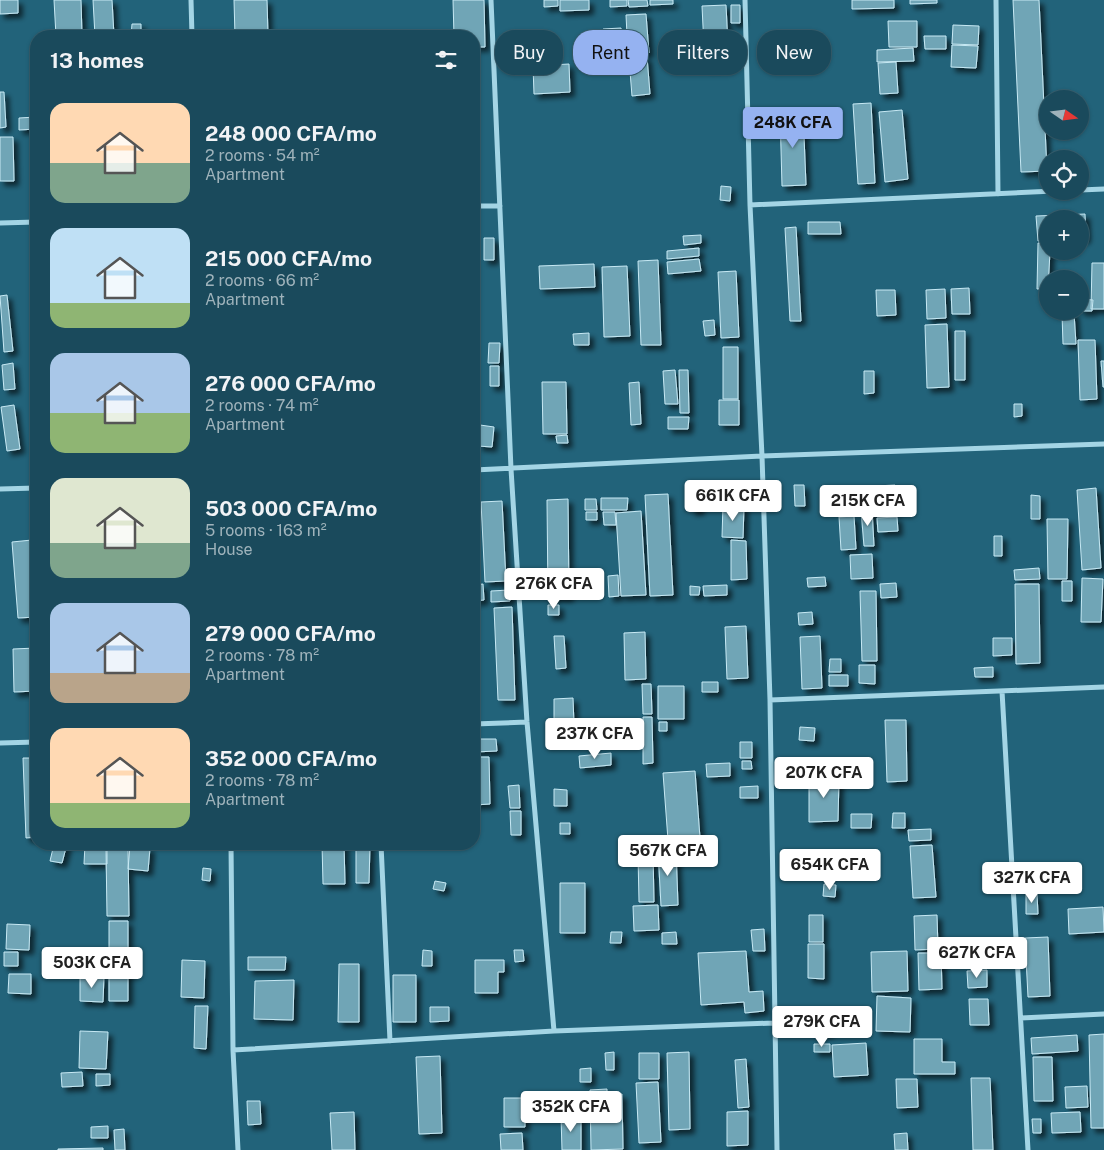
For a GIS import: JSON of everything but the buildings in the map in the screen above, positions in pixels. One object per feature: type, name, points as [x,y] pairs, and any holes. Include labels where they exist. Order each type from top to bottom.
[{"type":"street","points":[[191,0],[192,30]]},
{"type":"street","points":[[491,0],[511,469],[527,722],[554,1031]]},
{"type":"street","points":[[745,0],[750,205],[762,456],[770,700],[777,1150]]},
{"type":"street","points":[[996,0],[998,194]]},
{"type":"street","points":[[1089,190],[1104,189]]},
{"type":"street","points":[[750,205],[1039,192]]},
{"type":"street","points":[[480,206],[500,206]]},
{"type":"street","points":[[0,224],[30,222]]},
{"type":"street","points":[[480,470],[762,456],[1104,444]]},
{"type":"street","points":[[0,489],[30,488]]},
{"type":"street","points":[[770,700],[1104,687]]},
{"type":"street","points":[[1002,691],[1028,1150]]},
{"type":"street","points":[[480,724],[527,722]]},
{"type":"street","points":[[0,743],[30,742]]},
{"type":"street","points":[[231,850],[233,1050],[238,1150]]},
{"type":"street","points":[[380,850],[390,1041]]},
{"type":"street","points":[[1021,1018],[1104,1014]]},
{"type":"street","points":[[233,1050],[554,1031],[774,1023]]}]
